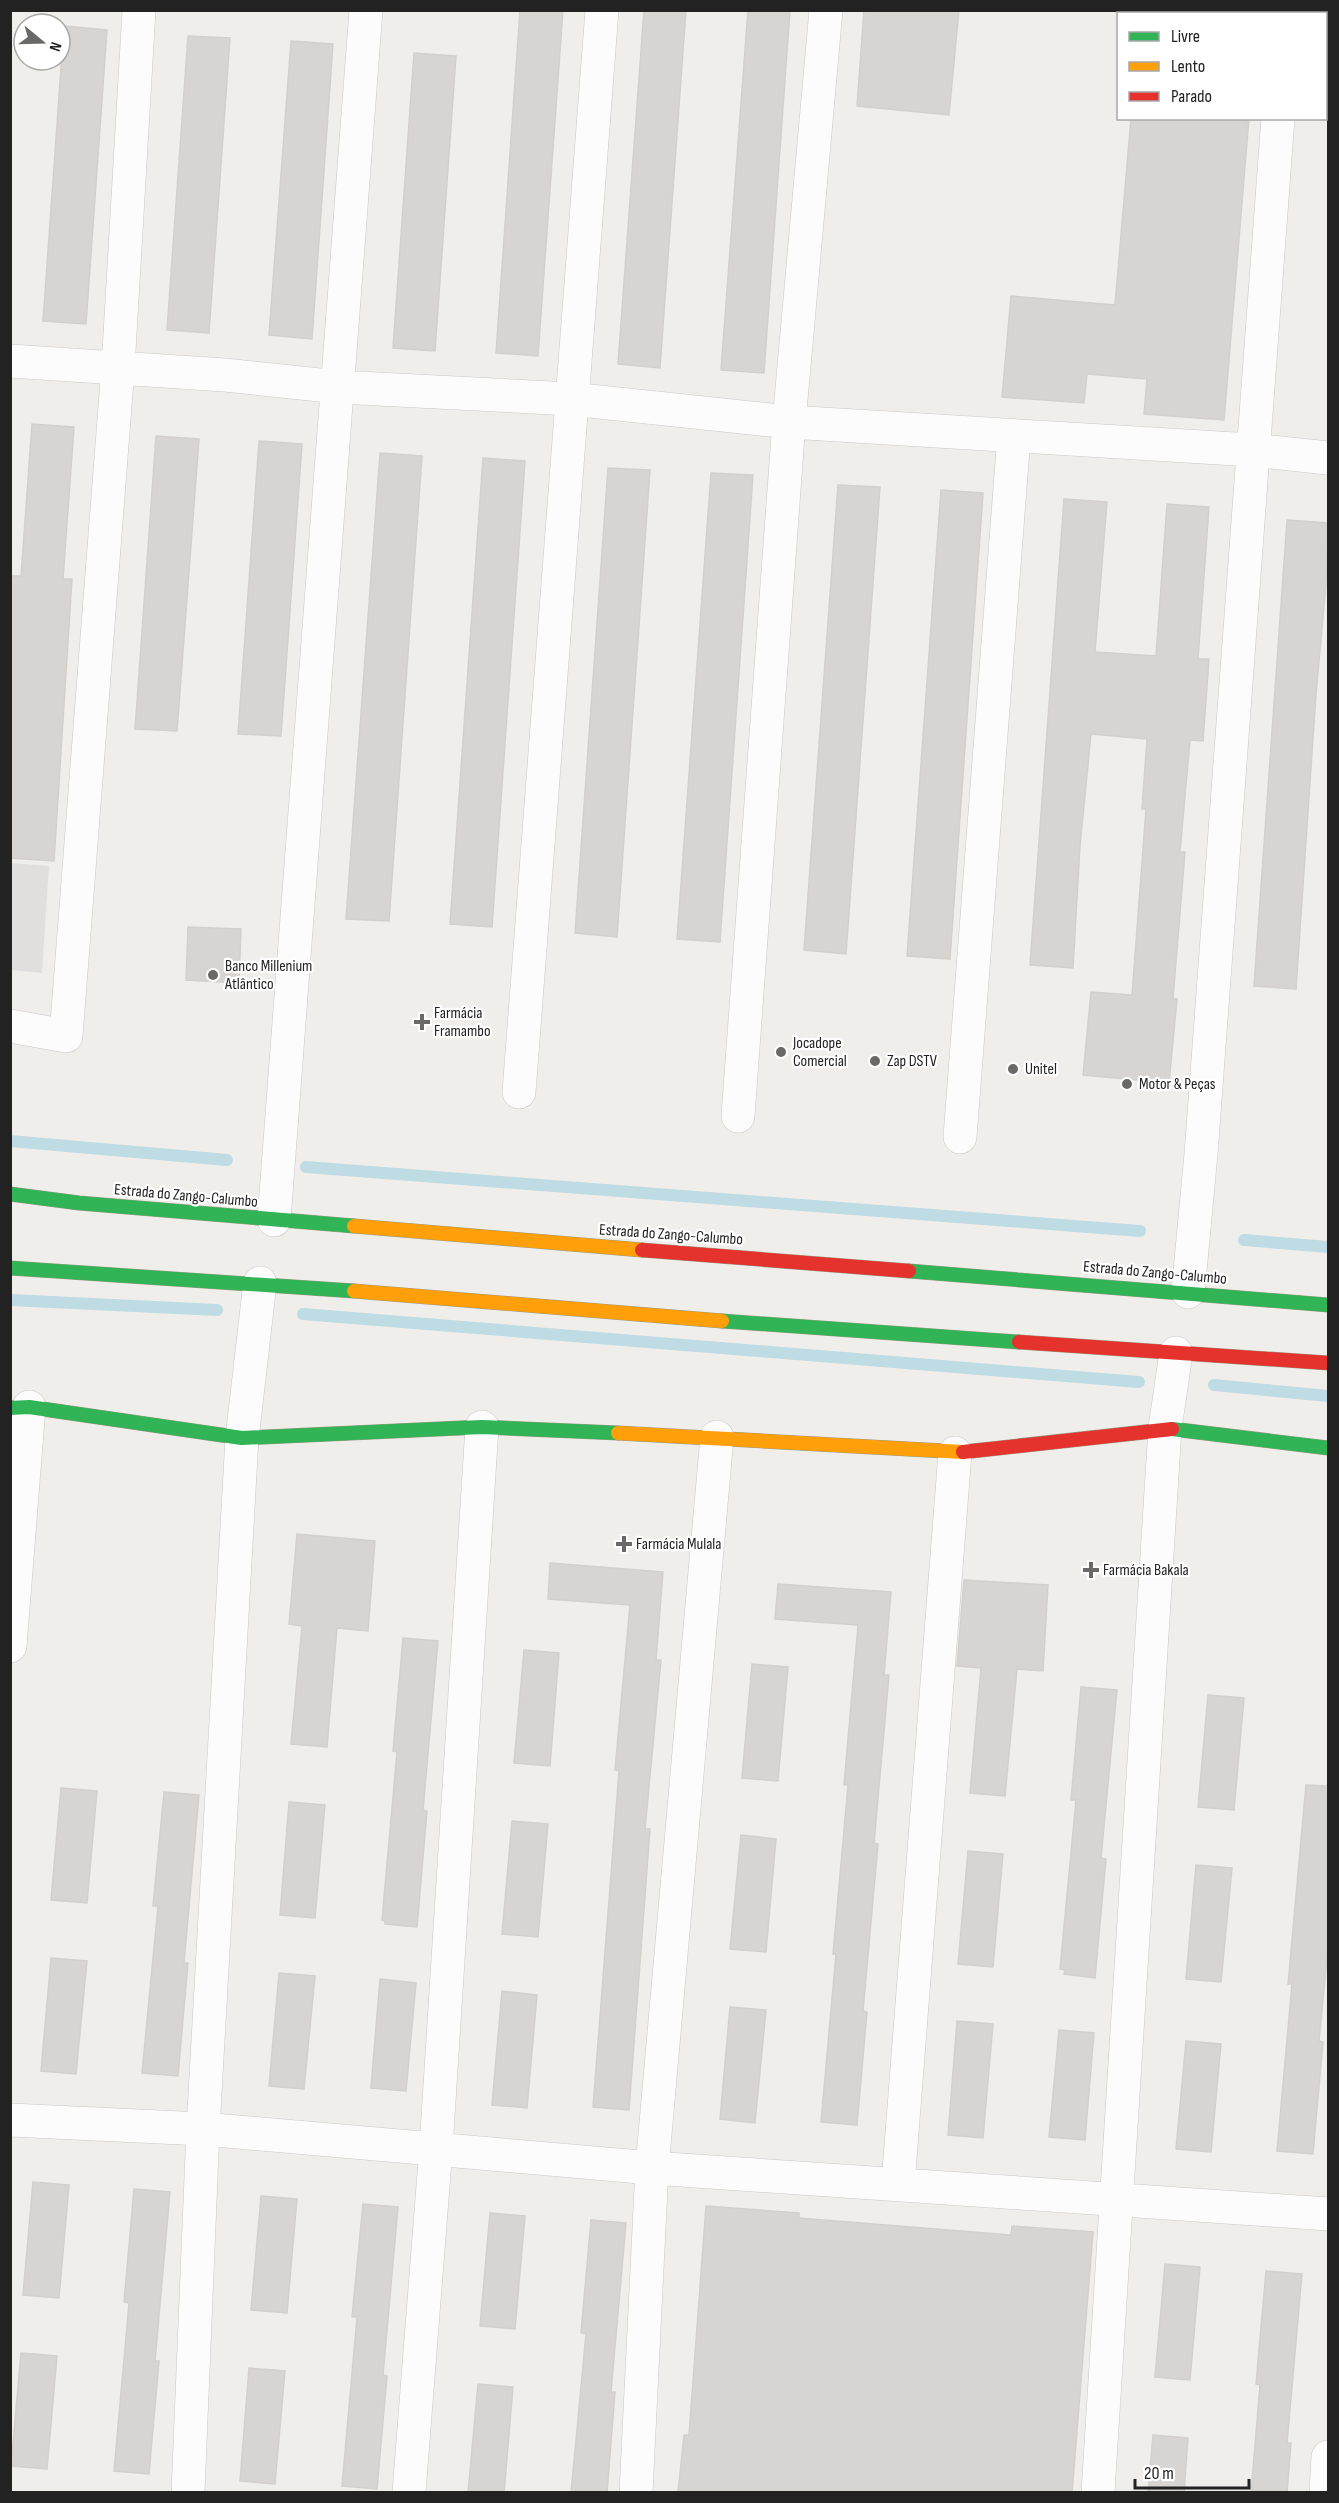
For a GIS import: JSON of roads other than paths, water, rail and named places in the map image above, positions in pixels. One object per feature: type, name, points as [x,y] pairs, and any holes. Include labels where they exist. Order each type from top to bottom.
[{"type":"main road","name":"Estrada do Zango-Calumbo","points":[[10,1194],[79,1203],[274,1220],[1329,1305]]},
{"type":"main road","points":[[10,1268],[260,1283],[732,1322],[1329,1363]]},
{"type":"main road","points":[[20,1407],[242,1438],[482,1427],[717,1437],[955,1453],[1165,1428],[1329,1448]]},
{"type":"street","points":[[10,1026],[66,1036],[118,368],[139,10]]},
{"type":"street","points":[[274,1220],[366,10]]},
{"type":"street","points":[[519,1092],[602,10]]},
{"type":"street","points":[[738,1116],[789,422],[826,10]]},
{"type":"street","points":[[1188,1292],[1202,1154],[1278,120]]},
{"type":"street","points":[[10,361],[225,375],[339,387],[571,399],[789,422],[1252,450],[1329,458]]},
{"type":"street","points":[[960,1137],[1014,436]]},
{"type":"street","points":[[188,2493],[203,2129],[242,1438],[260,1283]]},
{"type":"street","points":[[1098,2493],[1165,1428],[1176,1353]]},
{"type":"street","points":[[10,1646],[20,1407]]},
{"type":"street","points":[[409,2493],[436,2148],[482,1427]]},
{"type":"street","points":[[636,2493],[652,2168],[717,1437]]},
{"type":"street","points":[[898,2184],[955,1453]]},
{"type":"street","points":[[10,2120],[203,2129],[652,2168],[1329,2214]]},
{"type":"street","points":[[1326,2493],[1329,2457]]},
{"type":"waterway","points":[[10,1141],[227,1160]]},
{"type":"waterway","points":[[306,1167],[1140,1231]]},
{"type":"waterway","points":[[1244,1240],[1328,1247]]},
{"type":"waterway","points":[[10,1300],[217,1310]]},
{"type":"waterway","points":[[303,1314],[1139,1382]]},
{"type":"waterway","points":[[1214,1385],[1328,1396]]},
{"type":"place","name":"Banco Millenium Atlântico","points":[[213,975]]},
{"type":"place","name":"Farmácia Framambo","points":[[422,1022]]},
{"type":"place","name":"Jocadope Comercial","points":[[781,1052]]},
{"type":"place","name":"Zap DSTV","points":[[875,1061]]},
{"type":"place","name":"Unitel","points":[[1013,1069]]},
{"type":"place","name":"Motor & Peças","points":[[1127,1084]]},
{"type":"place","name":"Farmácia Mulala","points":[[624,1544]]},
{"type":"place","name":"Farmácia Bakala","points":[[1091,1570]]}]
